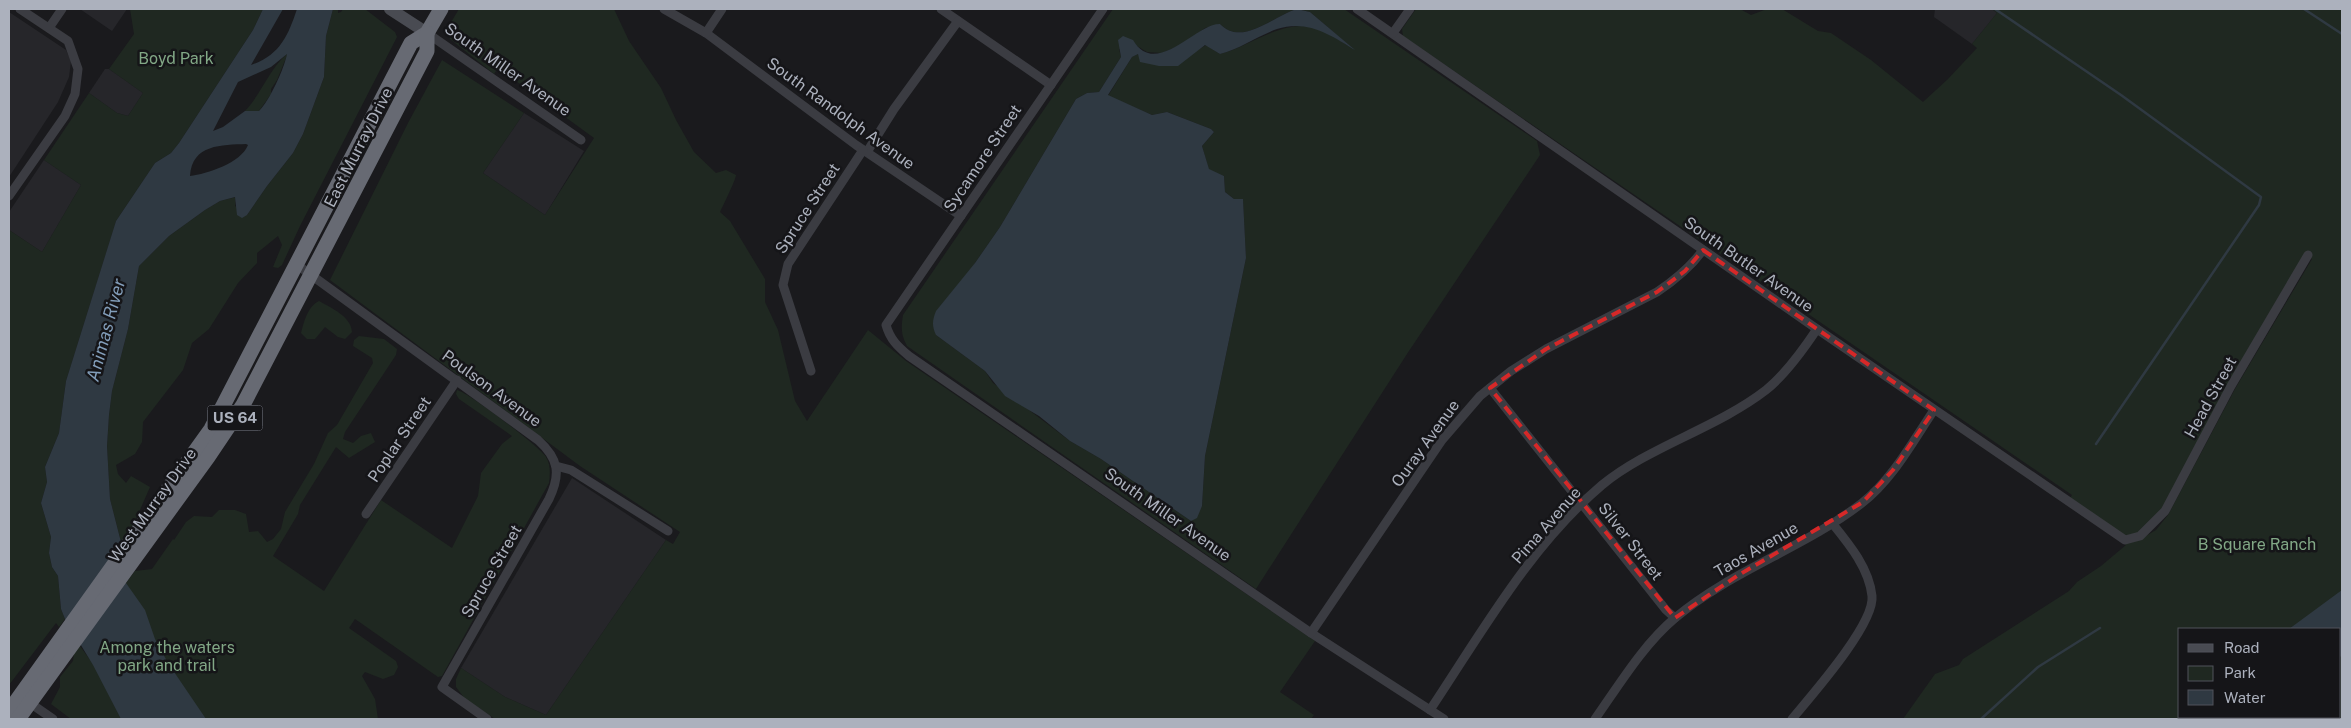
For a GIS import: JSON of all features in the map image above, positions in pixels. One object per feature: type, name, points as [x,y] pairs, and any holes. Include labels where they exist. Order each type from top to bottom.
[{"type":"highway","name":"East Murray Drive","points":[[296,264],[411,43],[427,33],[441,9]]},
{"type":"highway","name":"East Murray Drive","points":[[311,275],[427,51],[427,33]]},
{"type":"highway","name":"West Murray Drive","points":[[18,719],[63,658],[211,429],[296,264]]},
{"type":"highway","name":"West Murray Drive","points":[[9,711],[58,642],[139,543],[238,412],[311,275]]},
{"type":"main road","name":"South Miller Avenue","points":[[390,9],[427,33]]},
{"type":"street","points":[[9,196],[65,116],[75,94],[78,69],[68,41],[20,9]]},
{"type":"street","points":[[49,28],[62,9]]},
{"type":"street","name":"South Randolph Avenue","points":[[664,9],[706,33],[865,151],[961,216]]},
{"type":"street","points":[[706,33],[722,9]]},
{"type":"street","points":[[941,9],[1051,85]]},
{"type":"street","name":"Sycamore Street","points":[[886,325],[1103,9]]},
{"type":"street","name":"South Butler Avenue","points":[[1357,9],[1817,330],[2125,540]]},
{"type":"street","points":[[1393,33],[1410,9]]},
{"type":"street","name":"Spruce Street","points":[[811,371],[783,285],[788,264],[894,109],[958,21]]},
{"type":"street","name":"South Miller Avenue","points":[[427,33],[581,140]]},
{"type":"street","name":"Ouray Avenue","points":[[1312,633],[1452,427],[1490,388],[1546,349],[1657,292],[1672,282],[1695,261],[1703,250]]},
{"type":"street","name":"Head Street","points":[[2125,540],[2140,536],[2165,511],[2232,386],[2308,255]]},
{"type":"street","name":"Poulson Avenue","points":[[296,264],[538,440],[553,458],[556,466]]},
{"type":"street","name":"South Miller Avenue","points":[[886,325],[893,341],[909,356],[1312,633],[1444,719]]},
{"type":"street","name":"Pima Avenue","points":[[1430,710],[1524,570],[1549,539],[1583,503],[1604,484],[1629,468],[1747,403],[1766,390],[1778,380],[1817,330]]},
{"type":"street","name":"Poplar Street","points":[[366,514],[457,380]]},
{"type":"street","name":"Silver Street","points":[[1490,388],[1666,610],[1675,618]]},
{"type":"street","name":"Taos Avenue","points":[[1595,719],[1639,659],[1675,618],[1737,576],[1832,523],[1863,502],[1878,488],[1934,410]]},
{"type":"street","points":[[556,466],[571,470],[668,531]]},
{"type":"street","name":"Spruce Street","points":[[487,719],[442,687],[549,499],[556,481],[556,466]]},
{"type":"street","points":[[1792,719],[1852,644],[1865,623],[1870,609],[1871,592],[1862,565],[1832,523]]},
{"type":"street","points":[[30,703],[52,719]]},
{"type":"highlighted area","points":[[1703,250],[1934,410],[1893,470],[1863,502],[1737,576],[1675,618],[1490,388],[1546,349],[1657,292],[1685,271]]},
{"type":"shaded area","points":[[80,9],[127,9],[112,31]]},
{"type":"shaded area","points":[[1935,9],[1992,9],[1997,13],[1972,44],[1934,17]]},
{"type":"shaded area","points":[[9,12],[66,50],[71,61],[69,77],[58,102],[9,177]]},
{"type":"shaded area","points":[[105,69],[109,69],[143,93],[128,116],[117,113],[89,93]]},
{"type":"shaded area","points":[[524,113],[584,151],[545,215],[483,173]]},
{"type":"shaded area","points":[[44,160],[81,185],[42,252],[9,230],[9,212]]},
{"type":"shaded area","points":[[572,478],[666,540],[546,715],[505,697],[461,668]]},
{"type":"green space","name":"Boyd Park","points":[[130,9],[263,9],[253,30],[179,143],[171,153],[155,163],[116,221],[66,381],[59,433],[45,467],[47,482],[41,503],[51,537],[49,553],[52,567],[58,576],[61,609],[65,619],[59,627],[56,623],[9,685],[9,230],[42,252],[81,185],[44,160],[89,93],[117,113],[128,116],[143,93],[109,69],[134,34]]},
{"type":"green space","points":[[333,9],[338,9],[338,13],[343,9],[365,9],[395,32],[397,37],[282,265],[278,268],[273,267],[282,245],[278,236],[257,253],[257,263],[238,283],[209,329],[192,343],[183,370],[143,422],[142,442],[135,454],[116,465],[118,474],[126,483],[131,476],[150,487],[133,526],[121,542],[110,499],[107,446],[109,415],[112,391],[128,329],[139,266],[169,236],[220,201],[236,197],[235,206],[247,215],[293,153],[303,134],[324,77],[326,36]]},
{"type":"green space","points":[[459,9],[614,9],[629,41],[661,88],[694,152],[716,173],[726,170],[736,175],[720,212],[730,221],[765,279],[765,302],[778,330],[795,401],[807,421],[868,330],[906,361],[1315,641],[1280,692],[1314,715],[1311,719],[495,719],[465,699],[456,687],[456,679],[461,668],[505,697],[546,715],[666,540],[673,544],[680,532],[580,466],[330,280],[408,123],[442,60],[524,113],[483,173],[545,215],[594,138],[498,68],[494,74],[450,39],[447,29]]},
{"type":"green space","points":[[1113,9],[1297,9],[1344,9],[1537,141],[1540,155],[1407,354],[1256,589],[907,346],[902,331],[903,315]],"holes":[[[1297,9],[1310,12],[1352,48],[1325,31],[1297,26],[1284,28],[1220,54],[1206,45],[1196,51],[1140,57],[1138,54],[1132,57],[1108,96],[1152,115],[1167,112],[1211,129],[1214,132],[1202,146],[1209,170],[1224,176],[1225,192],[1234,199],[1243,200],[1246,258],[1205,456],[1202,506],[1191,521],[1101,459],[1070,441],[993,383],[985,371],[936,335],[975,263],[1000,227],[1076,99],[1087,93],[1099,92],[1121,57],[1119,49],[1137,46],[1147,52],[1162,53],[1185,43],[1205,28],[1220,24],[1229,30],[1238,32],[1248,31]]]},
{"type":"green space","name":"B Square Ranch","points":[[1416,9],[1740,9],[1751,15],[1767,9],[1782,9],[1818,31],[1831,33],[1871,60],[1923,102],[1977,48],[1972,44],[1997,13],[1992,9],[2342,9],[2342,719],[1903,719],[1935,674],[1959,665],[1963,659],[2069,591],[2077,582],[2101,566],[2126,545],[2066,504],[2072,495],[1403,36],[1402,29]],"holes":[[[2305,254],[2312,259],[2235,389],[2168,515],[2156,530],[2146,536],[2140,532],[2155,520],[2167,502]]]},
{"type":"green space","points":[[288,53],[277,80],[271,89],[271,94],[259,111],[245,111],[281,59]]},
{"type":"green space","points":[[319,301],[340,313],[348,321],[352,332],[345,339],[338,337],[325,327],[315,339],[307,339],[301,333],[309,310]]},
{"type":"green space","name":"Among the waters park and trail","points":[[359,336],[384,339],[397,349],[396,355],[345,432],[343,439],[353,443],[361,436],[371,433],[375,442],[349,458],[336,447],[300,505],[298,514],[273,556],[324,591],[381,500],[452,548],[478,496],[481,473],[502,444],[512,436],[459,399],[456,394],[457,390],[475,400],[518,432],[541,451],[549,463],[549,483],[442,676],[438,677],[355,619],[349,628],[396,661],[398,667],[394,675],[383,679],[365,672],[362,676],[375,699],[378,719],[71,719],[51,704],[60,687],[60,677],[73,661],[74,653],[80,646],[90,660],[126,583],[135,571],[152,569],[186,522],[194,516],[212,517],[219,510],[235,510],[246,514],[249,532],[258,531],[267,542],[273,539],[281,529],[285,512],[314,464],[328,433],[337,425],[373,363],[372,358],[353,346],[354,340]]},
{"type":"water","name":"Animas River","points":[[263,9],[283,9],[251,65],[269,56],[282,43],[297,9],[333,9],[326,36],[324,77],[303,134],[293,153],[247,215],[242,218],[237,215],[235,197],[220,201],[169,236],[139,266],[128,329],[112,391],[109,415],[107,446],[110,499],[121,542],[126,583],[145,610],[155,639],[168,663],[206,719],[121,719],[61,609],[58,576],[52,567],[49,553],[51,537],[41,503],[47,482],[45,467],[59,433],[66,381],[116,221],[155,163],[171,153],[179,143],[253,30]],"holes":[[[287,54],[276,84],[268,100],[259,111],[245,111],[223,127],[213,131],[238,82],[271,67]],[[248,145],[244,151],[231,162],[214,170],[190,176],[192,165],[202,152],[218,146]]]},
{"type":"water","points":[[1297,9],[1310,12],[1355,50],[1318,30],[1309,27],[1288,26],[1220,54],[1205,45],[1178,66],[1159,66],[1140,62],[1138,54],[1132,57],[1108,95],[1152,115],[1167,112],[1211,129],[1214,132],[1202,146],[1209,169],[1224,176],[1225,192],[1234,199],[1243,199],[1246,258],[1205,456],[1202,506],[1197,518],[1191,521],[1101,459],[1070,441],[1039,416],[1005,396],[985,371],[936,335],[933,326],[934,318],[936,311],[975,263],[1000,227],[1076,99],[1087,93],[1099,92],[1121,57],[1118,40],[1123,36],[1133,40],[1142,50],[1153,54],[1164,52],[1210,26],[1220,24],[1229,30],[1238,32],[1248,31]]},
{"type":"water","points":[[2342,590],[2341,656],[2341,628],[2290,628]]},
{"type":"water","points":[[2208,718],[2278,718],[2277,719]]},
{"type":"waterway","points":[[1995,9],[2121,95],[2261,197],[2259,205],[2096,444]]},
{"type":"waterway","points":[[2304,9],[2342,34]]},
{"type":"waterway","points":[[1981,719],[2038,667],[2100,628]]}]
